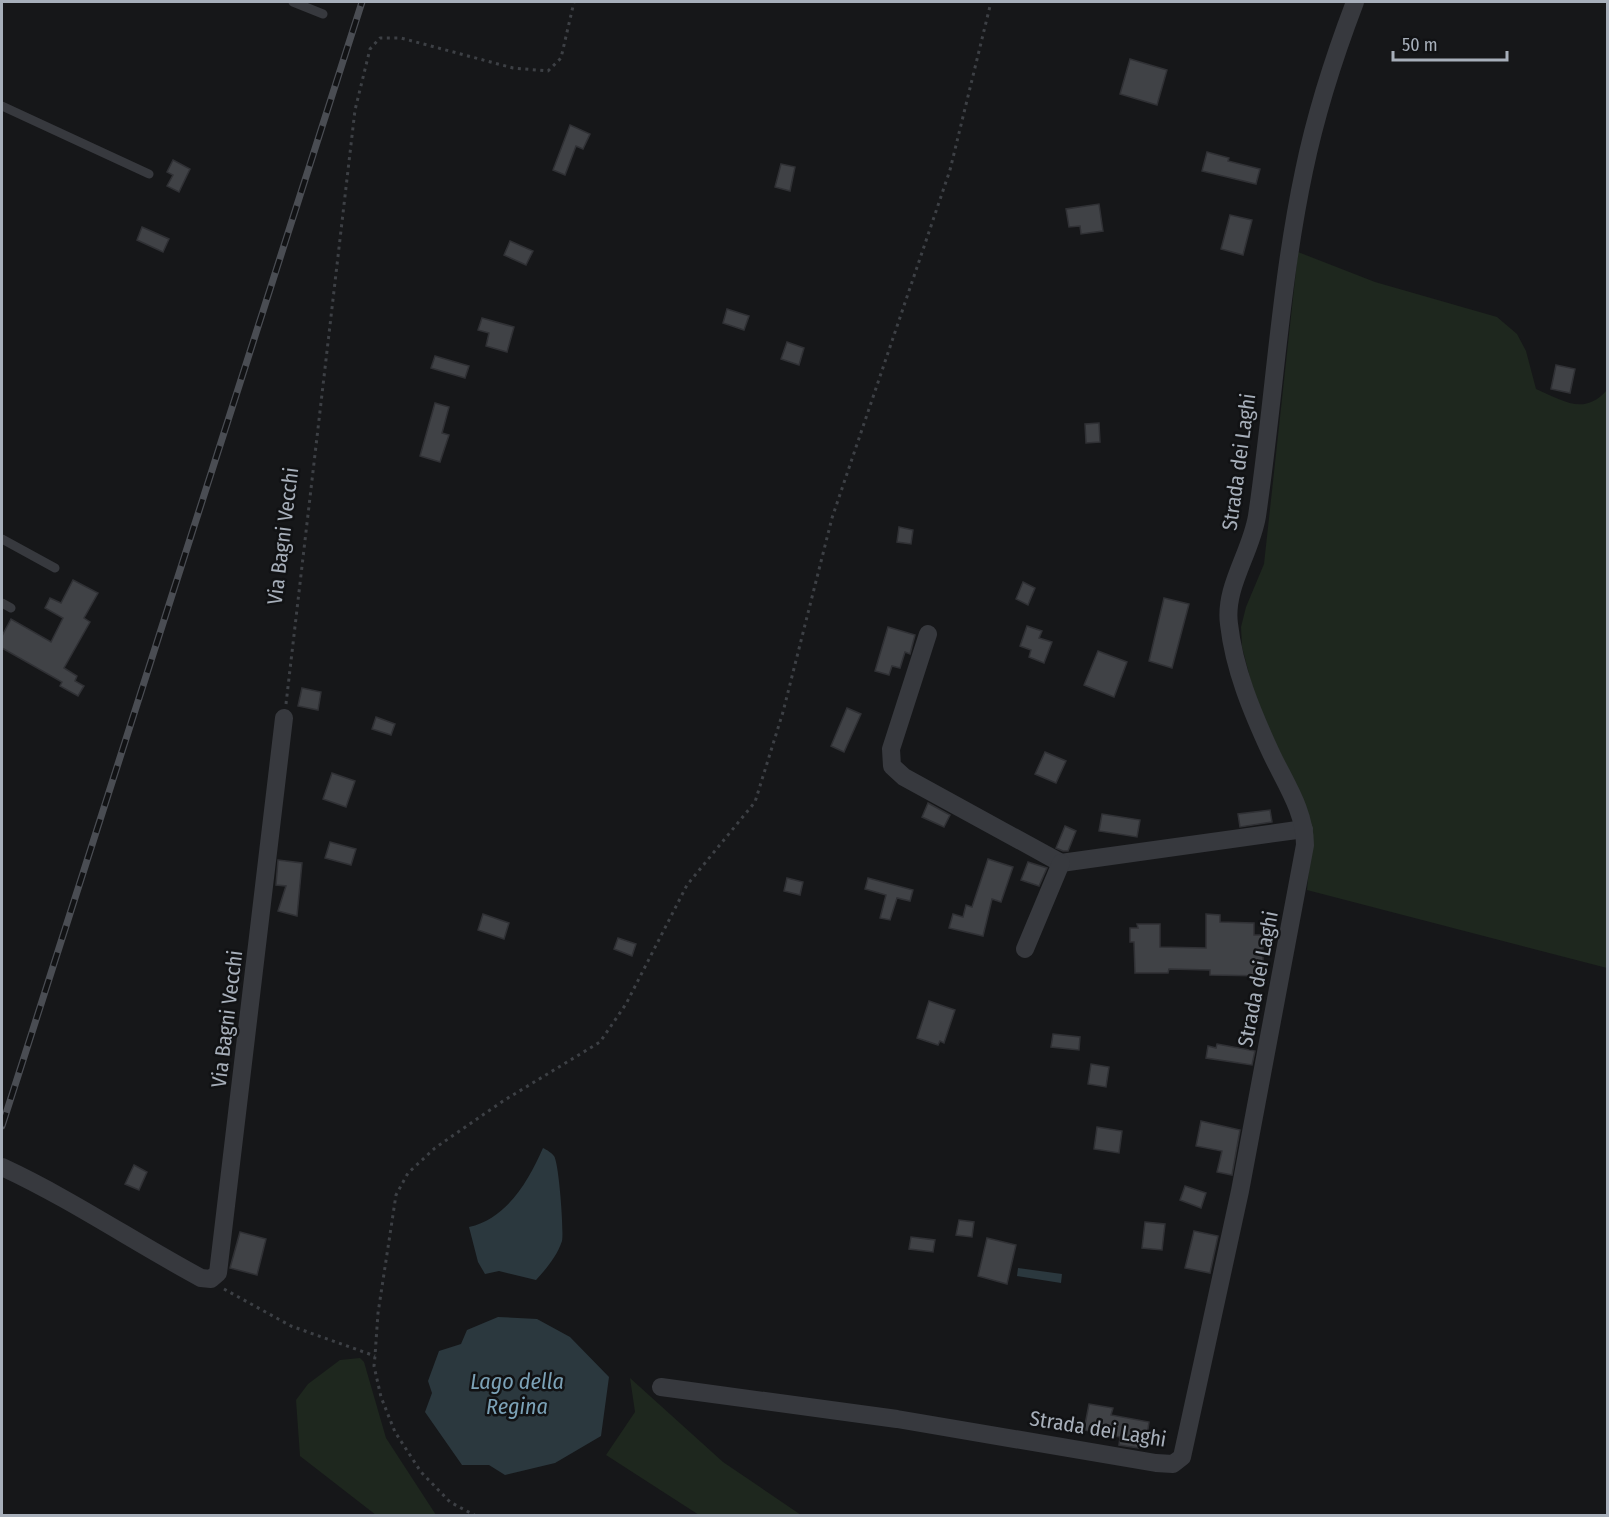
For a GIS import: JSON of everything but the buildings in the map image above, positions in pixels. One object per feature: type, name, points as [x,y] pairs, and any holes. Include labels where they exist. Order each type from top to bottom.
[{"type":"street","name":"Strada dei Laghi","points":[[661,1387],[897,1419],[1156,1463],[1173,1464],[1180,1461],[1240,1191],[1304,853],[1304,829],[1300,812],[1260,730],[1243,685],[1232,644],[1228,610],[1231,593],[1256,524],[1283,306],[1304,172],[1324,91],[1355,2]]},
{"type":"street","points":[[928,634],[891,749],[892,766],[904,777],[1061,863],[1304,829]]},
{"type":"street","name":"Via Bagni Vecchi","points":[[201,1278],[216,1276],[221,1260],[284,718]]},
{"type":"street","points":[[1025,949],[1061,863]]},
{"type":"street","points":[[10,1171],[60,1195],[135,1242],[201,1278]]},
{"type":"lane","points":[[293,2],[322,14]]},
{"type":"lane","points":[[2,106],[149,174]]},
{"type":"lane","points":[[2,539],[55,568]]},
{"type":"lane","points":[[2,603],[11,608]]},
{"type":"path","name":"Via Bagni Vecchi","points":[[284,718],[355,110],[370,49],[380,38],[394,37],[513,68],[548,71],[561,58],[574,2]]},
{"type":"path","points":[[476,1515],[450,1502],[421,1472],[394,1432],[381,1397],[374,1366],[394,1201],[408,1173],[435,1148],[503,1101],[600,1042],[626,1004],[687,885],[755,802],[786,701],[832,518],[950,170],[991,2]]},
{"type":"path","points":[[201,1278],[291,1326],[375,1356]]},
{"type":"shaded area","points":[[1298,252],[1375,282],[1497,317],[1517,334],[1526,351],[1536,389],[1556,398],[1573,404],[1582,404],[1598,398],[1607,390],[1607,968],[1307,890],[1312,834],[1255,697],[1242,647],[1241,627],[1246,607],[1264,564]]},
{"type":"shaded area","points":[[360,1358],[364,1362],[386,1438],[436,1515],[376,1515],[300,1456],[296,1400],[308,1384],[340,1360]]},
{"type":"shaded area","points":[[630,1378],[723,1462],[801,1515],[699,1515],[606,1455],[635,1412]]},
{"type":"water","points":[[543,1148],[554,1156],[558,1171],[562,1225],[560,1246],[551,1262],[536,1280],[499,1271],[485,1274],[478,1262],[469,1227],[494,1216],[515,1197]]},
{"type":"water","points":[[1018,1268],[1062,1274],[1061,1283],[1017,1276]]},
{"type":"water","name":"Lago della Regina","points":[[498,1317],[537,1319],[570,1337],[609,1377],[601,1436],[555,1463],[505,1475],[489,1465],[462,1465],[425,1412],[432,1393],[428,1381],[439,1351],[461,1344],[467,1330]]},
{"type":"railway","points":[[2,1126],[362,2]]}]
